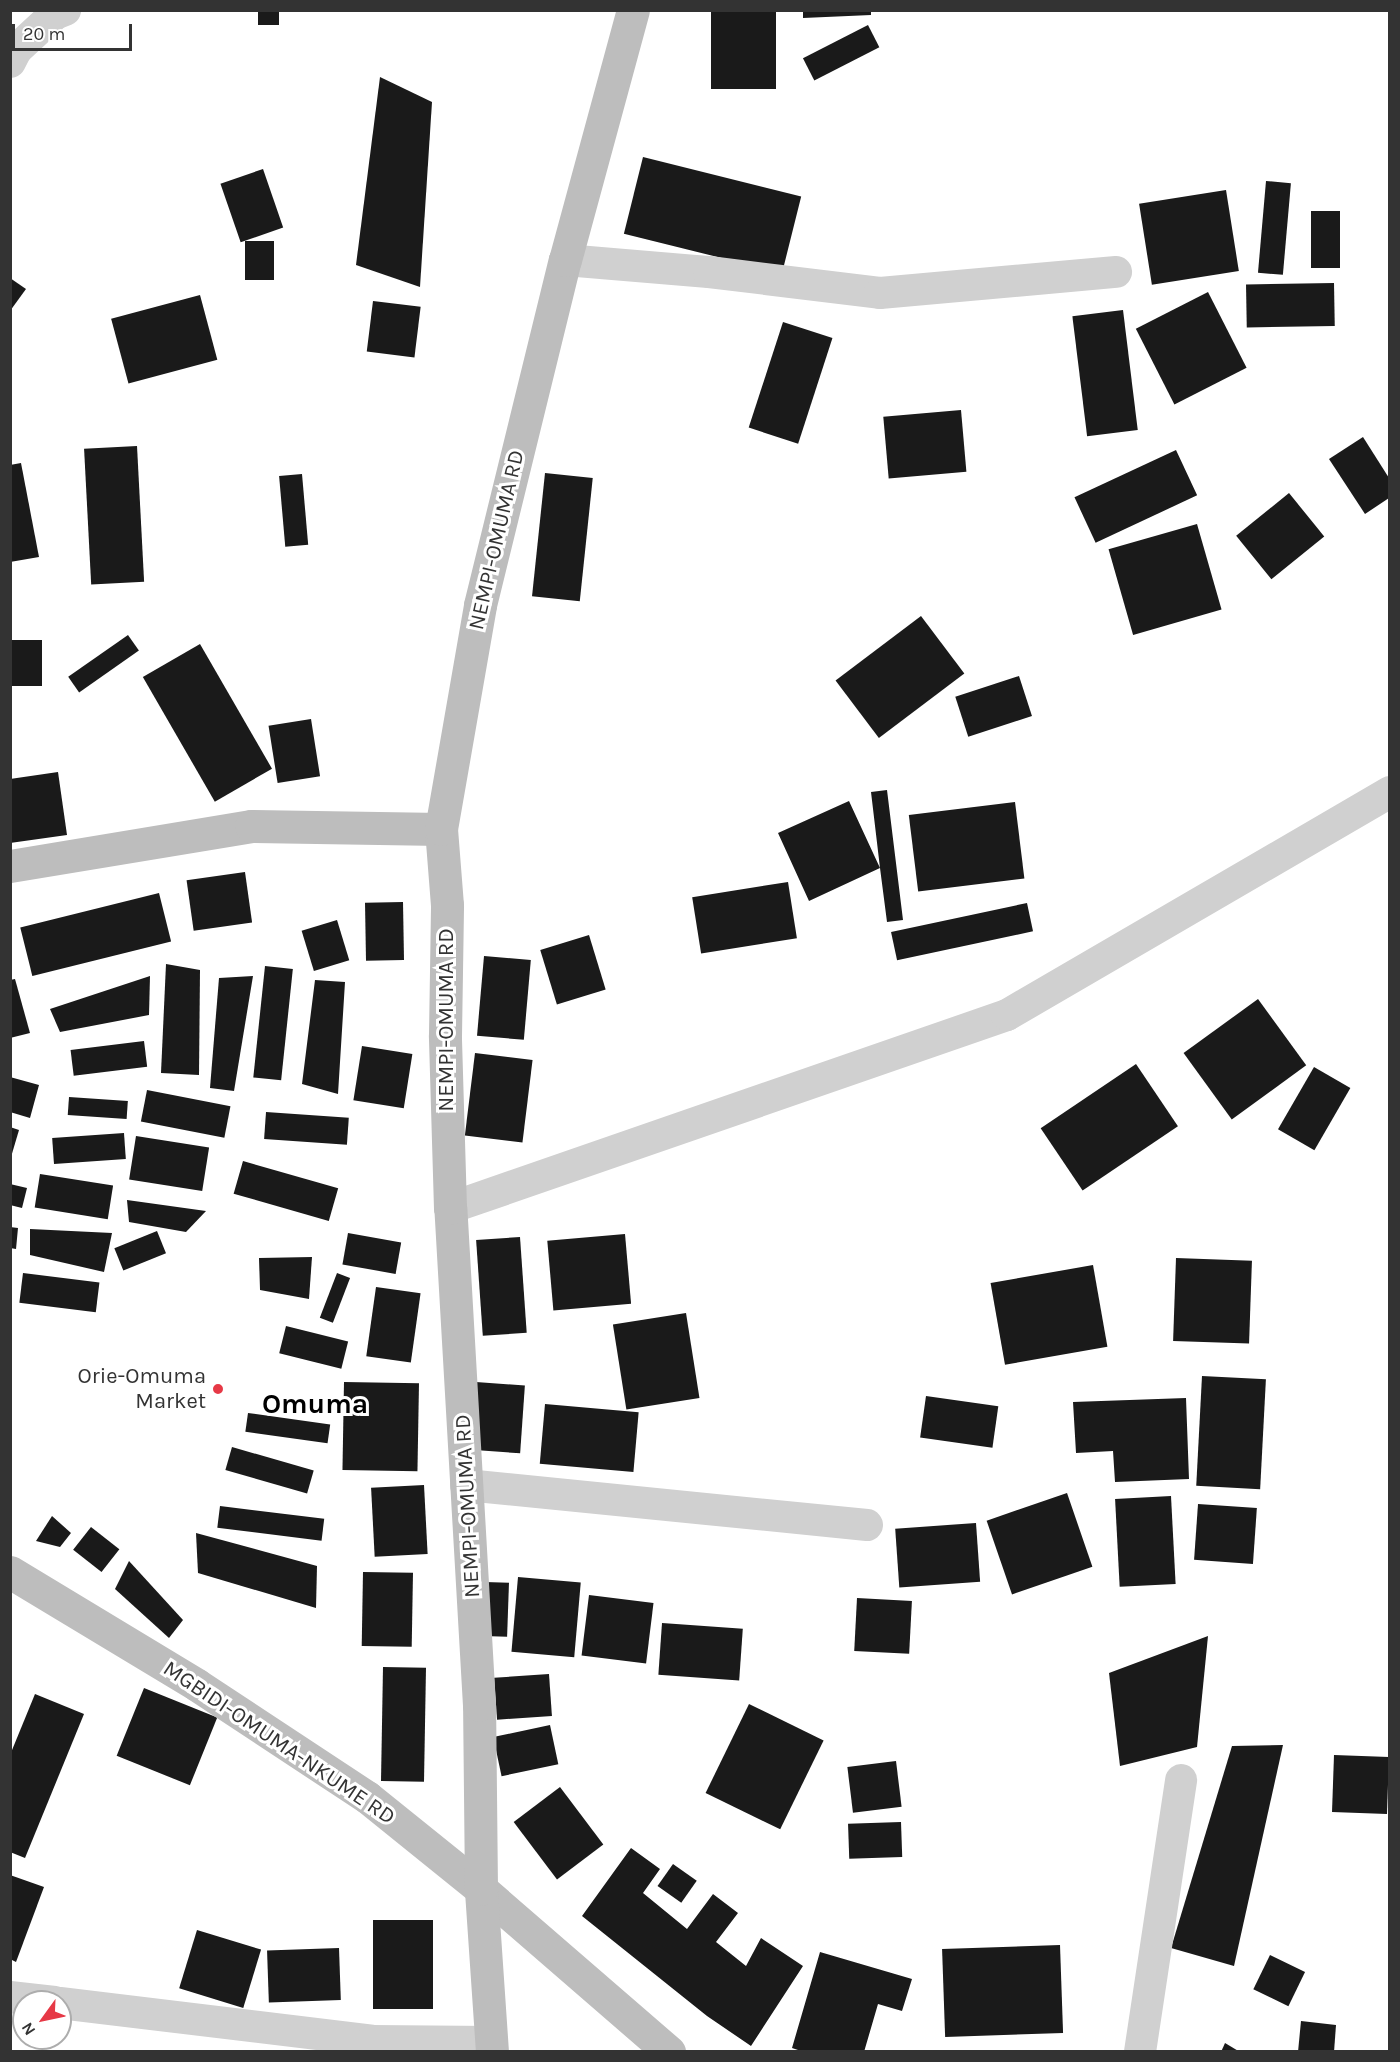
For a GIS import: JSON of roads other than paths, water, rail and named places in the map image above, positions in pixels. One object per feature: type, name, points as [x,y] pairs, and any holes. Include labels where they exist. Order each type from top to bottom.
[{"type":"street","points":[[10,62],[16,50],[55,14],[65,10]]},
{"type":"street","name":"NEMPI-OMUMA RD","points":[[492,2047],[481,1889],[479,1705],[450,1208],[445,1035],[447,905],[441,829],[480,605],[565,260],[633,10]]},
{"type":"street","points":[[565,260],[709,272],[880,293],[1116,272]]},
{"type":"street","points":[[450,1208],[1006,1015],[1389,792]]},
{"type":"street","points":[[10,866],[251,826],[441,829]]},
{"type":"street","points":[[466,1485],[867,1525]]},
{"type":"street","name":"MGBIDI-OMUMA-NKUME RD","points":[[10,1572],[197,1685],[367,1797],[481,1889],[669,2052]]},
{"type":"street","points":[[1140,2052],[1181,1780]]},
{"type":"street","points":[[72,2004],[372,2041],[492,2047]]},
{"type":"place","name":"Orie-Omuma Market","points":[[218,1389]]},
{"type":"district","name":"Omuma","points":[[315,1404]]}]
